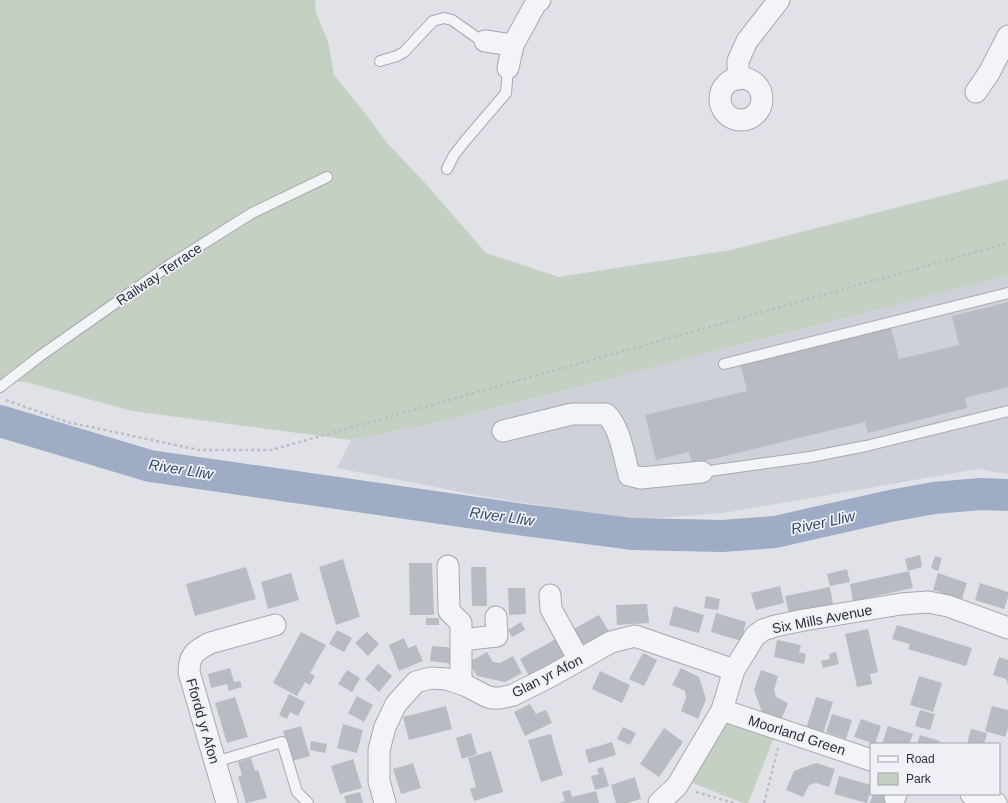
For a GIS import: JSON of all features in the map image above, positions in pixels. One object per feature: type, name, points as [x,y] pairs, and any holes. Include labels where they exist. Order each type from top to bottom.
[{"type":"street","points":[[508,68],[513,45],[536,3],[540,0]]},
{"type":"street","points":[[738,79],[738,61],[747,41],[779,0]]},
{"type":"street","points":[[976,92],[997,76],[1008,36]]},
{"type":"street","points":[[485,41],[513,45]]},
{"type":"street","points":[[503,431],[572,414],[606,414],[612,419],[618,433],[629,475],[641,478],[702,472]]},
{"type":"street","points":[[448,566],[449,611],[462,623],[461,684]]},
{"type":"street","points":[[550,595],[551,609],[579,660]]},
{"type":"street","name":"Six Mills Avenue","points":[[659,803],[677,786],[722,710],[734,670],[755,636],[763,630],[775,626],[902,604],[928,602],[948,606],[1008,628]]},
{"type":"street","points":[[461,640],[497,636],[496,617]]},
{"type":"street","name":"Ffordd yr Afon","points":[[227,803],[188,672],[189,664],[192,654],[210,643],[275,625]]},
{"type":"street","name":"Glan yr Afon","points":[[385,803],[379,781],[379,750],[385,727],[396,704],[416,682],[431,678],[447,679],[467,686],[486,696],[500,698],[513,695],[549,677],[611,642],[635,636],[734,670]]},
{"type":"street","name":"Moorland Green","points":[[722,710],[870,760]]},
{"type":"street","points":[[974,795],[996,803]]},
{"type":"street","points":[[1005,803],[1008,796]]},
{"type":"lane","points":[[380,61],[404,52],[433,21],[444,18],[452,20],[476,37],[485,41]]},
{"type":"lane","points":[[447,169],[454,155],[506,93],[508,68]]},
{"type":"lane","name":"Railway Terrace","points":[[0,387],[40,356],[171,264],[252,213],[327,176]]},
{"type":"lane","points":[[724,364],[1008,293]]},
{"type":"lane","points":[[702,472],[810,457],[866,446],[1008,411]]},
{"type":"lane","points":[[215,762],[282,742],[297,792],[308,803]]},
{"type":"path","points":[[0,397],[67,422],[199,450],[271,450],[1008,243]]},
{"type":"path","points":[[764,803],[783,730]]},
{"type":"path","points":[[677,786],[734,803]]},
{"type":"shaded area","points":[[1008,276],[1008,474],[978,469],[724,513],[632,520],[476,495],[337,468],[351,440],[449,420]]},
{"type":"green space","points":[[0,0],[315,0],[316,13],[328,41],[334,75],[388,144],[425,183],[486,253],[559,277],[731,250],[1008,179],[1008,276],[449,420],[351,440],[132,411],[26,382],[0,381]]},
{"type":"green space","points":[[723,716],[775,735],[748,803],[743,803],[685,780]]},
{"type":"building","points":[[1008,302],[1008,387],[965,398],[967,408],[868,433],[865,422],[692,464],[689,452],[656,460],[645,415],[747,391],[740,364],[891,328],[899,359],[959,345],[952,316]]},
{"type":"building","points":[[920,555],[922,567],[908,571],[905,559]]},
{"type":"building","points":[[935,556],[942,558],[938,571],[931,568]]},
{"type":"building","points":[[343,559],[360,617],[336,625],[319,567]]},
{"type":"building","points":[[409,563],[432,563],[434,615],[410,615]]},
{"type":"building","points":[[246,567],[256,599],[195,616],[186,584]]},
{"type":"building","points":[[471,567],[486,567],[487,606],[472,606]]},
{"type":"building","points":[[847,569],[850,582],[830,586],[827,574]]},
{"type":"building","points":[[909,571],[913,588],[853,601],[850,584]]},
{"type":"building","points":[[291,573],[299,600],[268,609],[261,582]]},
{"type":"building","points":[[938,573],[967,583],[962,599],[933,590]]},
{"type":"building","points":[[980,583],[1008,592],[1004,609],[975,600]]},
{"type":"building","points":[[780,586],[784,603],[756,610],[751,593]]},
{"type":"building","points":[[830,587],[833,604],[789,613],[785,596]]},
{"type":"building","points":[[508,588],[525,588],[526,614],[509,615]]},
{"type":"building","points":[[706,596],[720,599],[718,610],[704,608]]},
{"type":"building","points":[[647,604],[649,623],[617,625],[616,605]]},
{"type":"building","points":[[674,606],[704,615],[699,633],[669,625]]},
{"type":"building","points":[[716,613],[746,622],[741,641],[711,632]]},
{"type":"building","points":[[599,615],[609,632],[581,647],[572,630]]},
{"type":"building","points":[[426,618],[439,618],[439,625],[426,625]]},
{"type":"building","points":[[521,622],[525,630],[512,637],[508,630]]},
{"type":"building","points":[[897,625],[972,648],[966,666],[908,649],[910,644],[892,639]]},
{"type":"building","points":[[868,629],[878,672],[870,674],[872,684],[857,687],[845,634]]},
{"type":"building","points":[[337,630],[352,638],[344,652],[329,644]]},
{"type":"building","points":[[301,632],[326,645],[310,673],[315,676],[310,685],[305,682],[297,696],[273,683]]},
{"type":"building","points":[[367,632],[379,644],[368,656],[355,643]]},
{"type":"building","points":[[561,636],[570,654],[529,676],[520,659]]},
{"type":"building","points":[[404,638],[408,648],[416,645],[423,661],[399,671],[389,645]]},
{"type":"building","points":[[777,640],[801,645],[799,652],[806,654],[804,664],[774,657]]},
{"type":"building","points":[[432,646],[456,648],[454,664],[430,661]]},
{"type":"building","points":[[487,652],[493,662],[500,663],[513,656],[522,673],[505,682],[477,676],[469,662]]},
{"type":"building","points":[[836,652],[839,664],[823,668],[821,661],[830,659],[829,654]]},
{"type":"building","points":[[643,653],[657,660],[644,686],[629,679]]},
{"type":"building","points":[[999,657],[1008,660],[1008,685],[1006,679],[993,675]]},
{"type":"building","points":[[378,664],[392,676],[379,692],[365,679]]},
{"type":"building","points":[[230,668],[234,682],[240,681],[242,687],[229,691],[227,684],[211,688],[208,674]]},
{"type":"building","points":[[681,668],[699,677],[706,699],[698,719],[681,711],[686,698],[685,691],[672,685]]},
{"type":"building","points":[[347,670],[360,678],[352,692],[338,684]]},
{"type":"building","points":[[761,670],[778,676],[774,690],[776,697],[788,703],[781,720],[762,712],[754,690]]},
{"type":"building","points":[[600,671],[630,685],[622,703],[592,689]]},
{"type":"building","points":[[919,676],[942,683],[933,712],[910,705]]},
{"type":"building","points":[[289,694],[305,702],[298,716],[290,712],[287,719],[279,715]]},
{"type":"building","points":[[357,696],[373,705],[364,722],[348,713]]},
{"type":"building","points":[[235,697],[248,737],[227,743],[215,703]]},
{"type":"building","points":[[816,697],[833,702],[823,734],[806,729]]},
{"type":"building","points":[[530,704],[536,714],[546,710],[552,723],[525,736],[514,712]]},
{"type":"building","points":[[446,706],[452,729],[409,740],[403,717]]},
{"type":"building","points":[[992,706],[1008,710],[1008,728],[1005,737],[985,731]]},
{"type":"building","points":[[920,710],[935,714],[930,730],[915,726]]},
{"type":"building","points":[[832,714],[852,720],[846,739],[826,732]]},
{"type":"building","points":[[861,719],[881,726],[875,743],[854,737]]},
{"type":"building","points":[[343,724],[363,730],[357,753],[337,748]]},
{"type":"building","points":[[301,726],[310,756],[292,761],[283,731]]},
{"type":"building","points":[[888,726],[913,734],[909,743],[882,743]]},
{"type":"building","points":[[623,727],[636,733],[630,745],[617,739]]},
{"type":"building","points":[[664,728],[683,742],[659,777],[640,764]]},
{"type":"building","points":[[971,729],[987,733],[984,743],[967,743]]},
{"type":"building","points":[[471,733],[477,754],[462,759],[456,738]]},
{"type":"building","points":[[551,734],[563,775],[541,782],[528,740]]},
{"type":"building","points":[[920,735],[940,741],[939,743],[917,743]]},
{"type":"building","points":[[311,741],[327,744],[325,753],[310,750]]},
{"type":"building","points":[[612,742],[616,755],[589,763],[585,750]]},
{"type":"building","points":[[491,751],[503,792],[474,801],[470,789],[476,787],[468,758]]},
{"type":"building","points":[[251,758],[255,771],[258,770],[267,798],[246,803],[238,777],[242,775],[238,762]]},
{"type":"building","points":[[353,759],[362,788],[340,794],[331,766]]},
{"type":"building","points":[[413,763],[421,788],[401,794],[393,769]]},
{"type":"building","points":[[816,763],[835,769],[829,787],[816,783],[809,785],[803,797],[786,790],[794,771]]},
{"type":"building","points":[[603,767],[609,786],[595,790],[591,776],[599,774],[597,769]]},
{"type":"building","points":[[839,776],[870,785],[867,803],[834,794]]},
{"type":"building","points":[[635,777],[641,799],[627,803],[616,803],[611,785]]},
{"type":"building","points":[[570,790],[572,797],[596,791],[599,803],[559,803],[565,801],[562,792]]},
{"type":"building","points":[[360,792],[363,803],[346,803],[344,796]]},
{"type":"building","points":[[873,795],[888,795],[892,803],[870,803]]},
{"type":"waterway","name":"River Lliw","points":[[0,421],[150,466],[524,520],[632,534],[722,536],[775,532],[890,506],[934,498],[981,494],[1008,495]]}]
